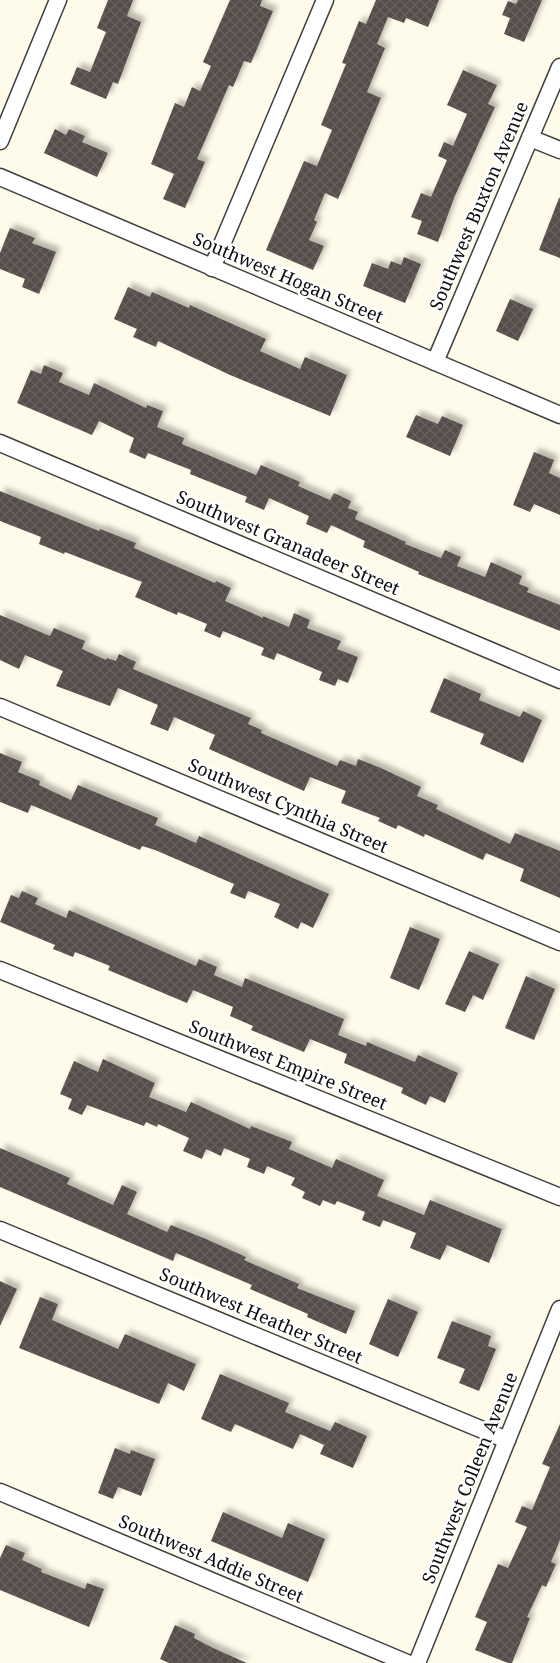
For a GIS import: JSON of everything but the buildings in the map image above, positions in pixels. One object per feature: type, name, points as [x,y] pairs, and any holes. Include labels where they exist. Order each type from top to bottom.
[{"type":"street","points":[[0,141],[58,0]]},
{"type":"street","points":[[212,268],[325,0]]},
{"type":"street","name":"Southwest Buxton Avenue","points":[[435,362],[560,67]]},
{"type":"street","points":[[530,138],[560,150]]},
{"type":"street","name":"Southwest Hogan Street","points":[[0,177],[560,415]]},
{"type":"street","name":"Southwest Granadeer Street","points":[[0,443],[560,680]]},
{"type":"street","name":"Southwest Cynthia Street","points":[[0,708],[560,942]]},
{"type":"street","name":"Southwest Empire Street","points":[[0,970],[560,1197]]},
{"type":"street","name":"Southwest Heather Street","points":[[0,1230],[507,1440]]},
{"type":"street","name":"Southwest Colleen Avenue","points":[[416,1663],[560,1309]]},
{"type":"street","name":"Southwest Addie Street","points":[[0,1492],[407,1663]]}]
